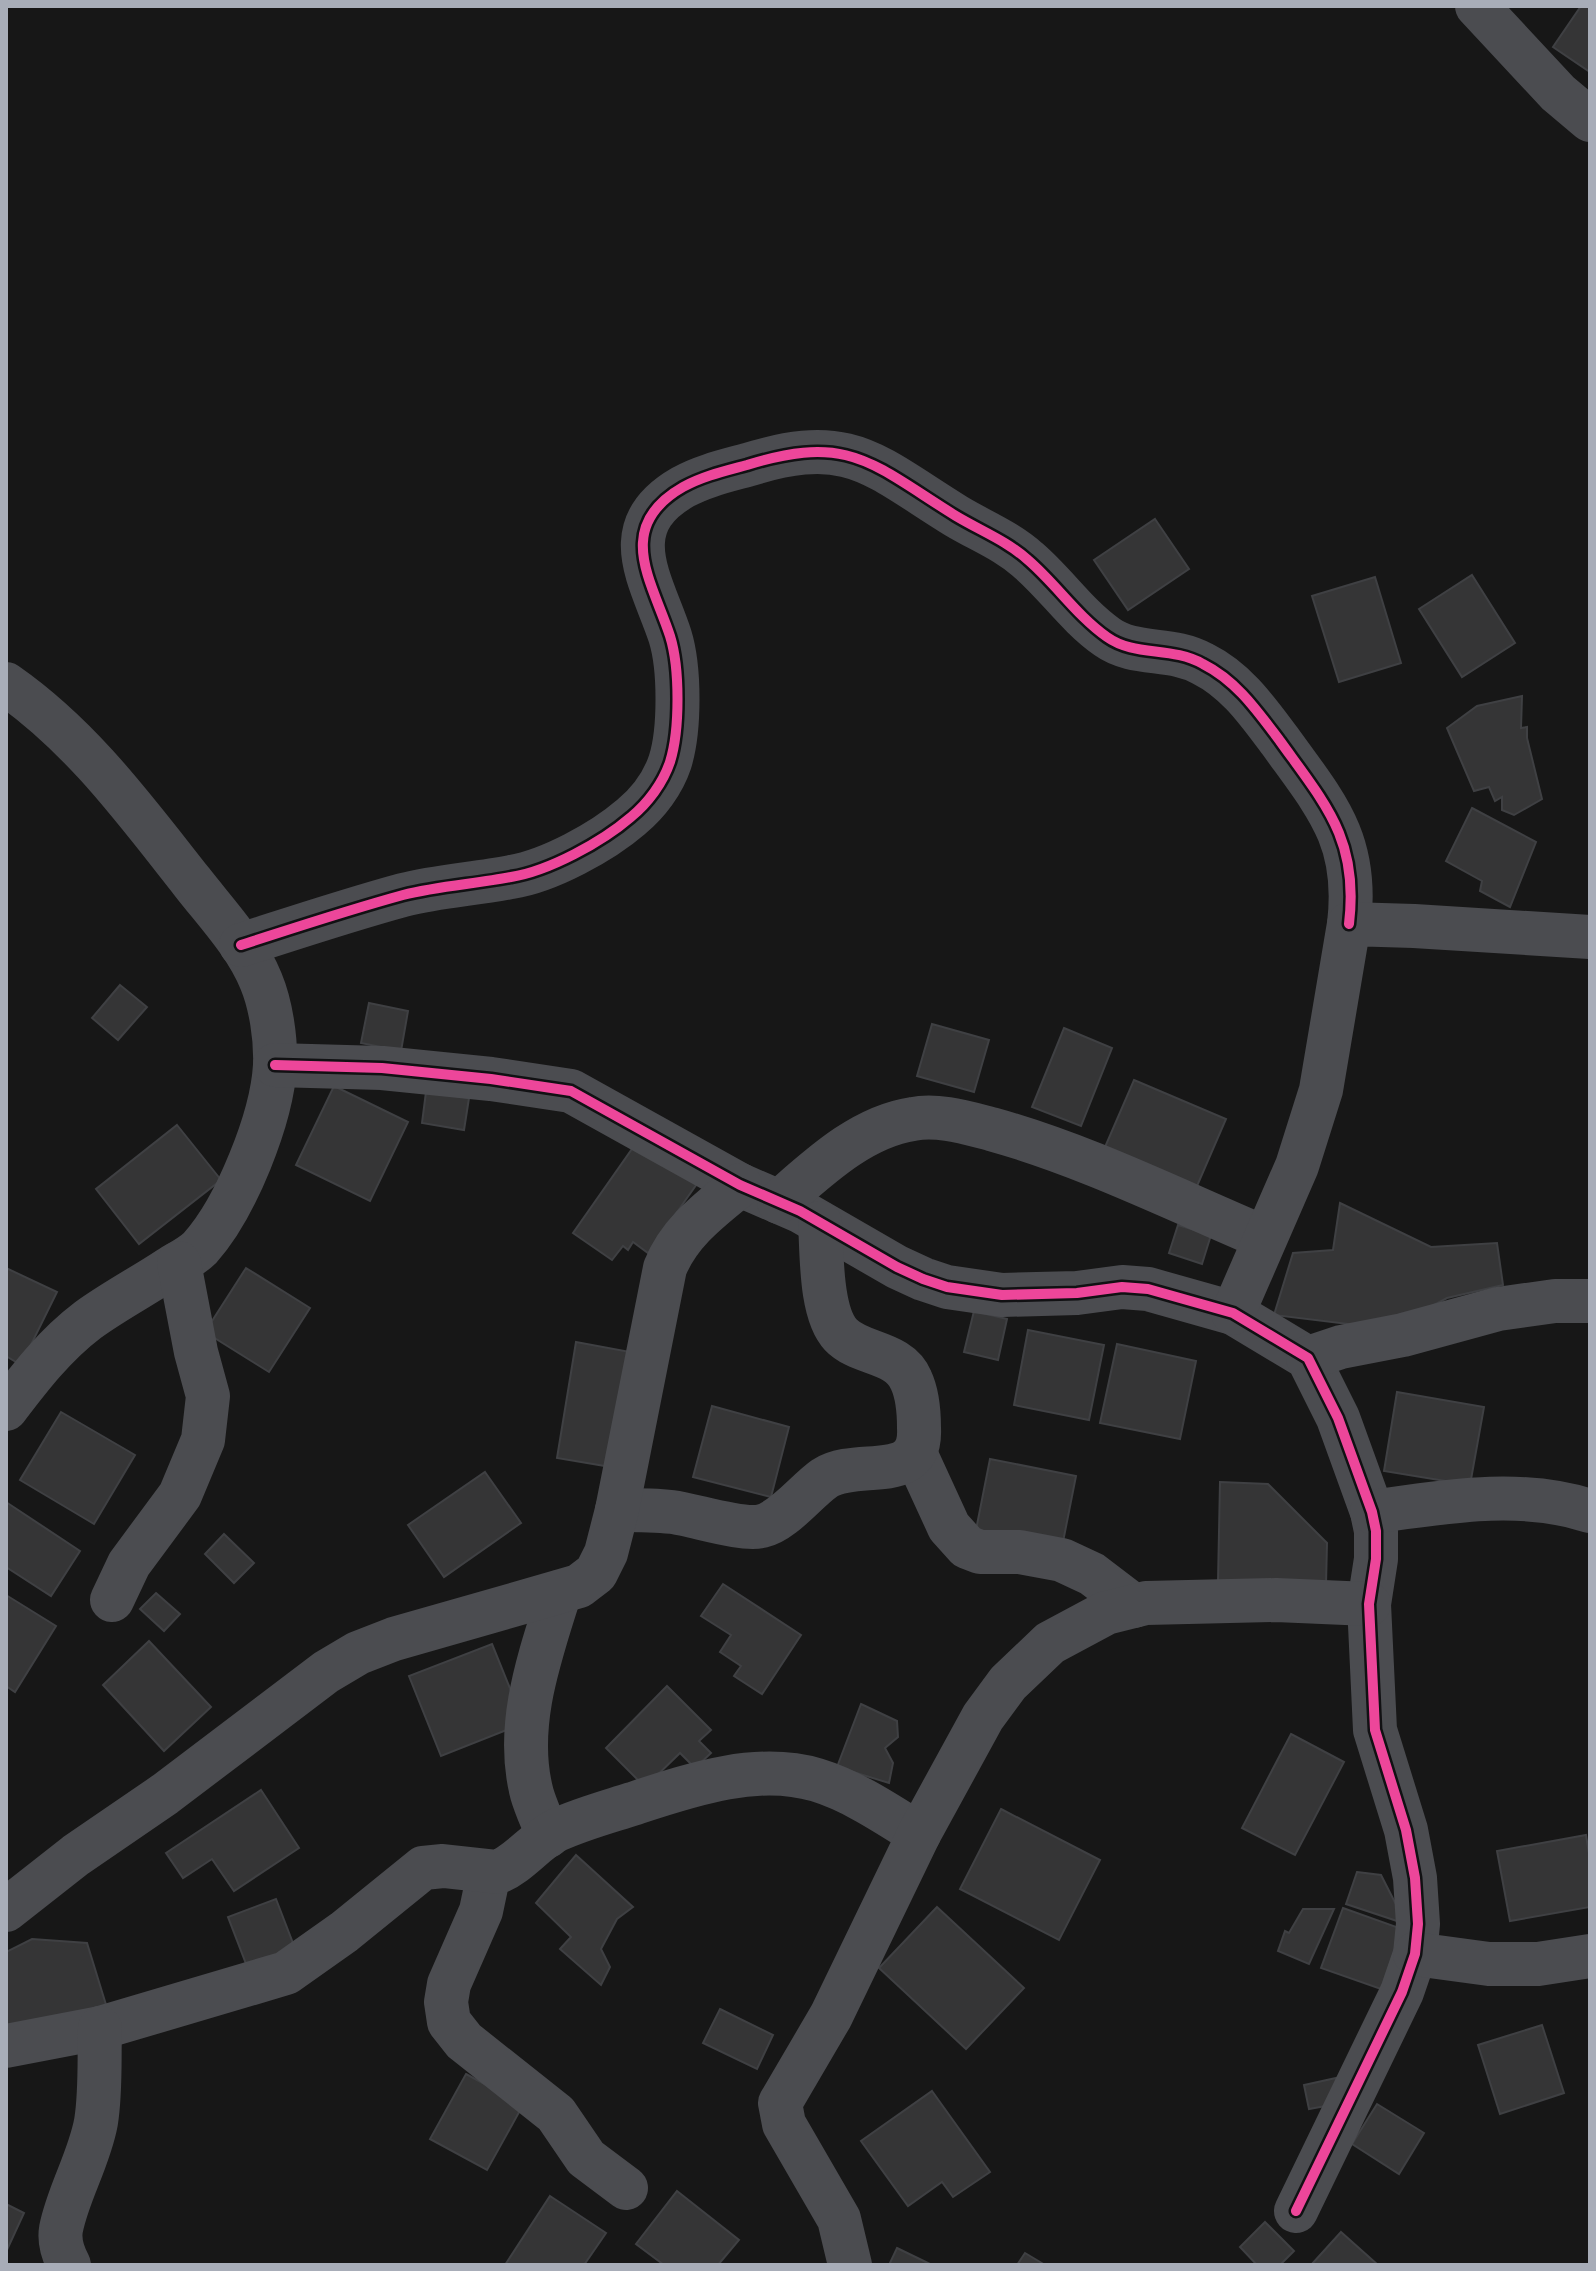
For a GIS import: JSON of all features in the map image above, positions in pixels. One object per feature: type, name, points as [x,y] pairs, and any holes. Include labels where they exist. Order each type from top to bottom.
[{"type":"street","points":[[1477,6],[1558,93],[1590,120]]},
{"type":"street","points":[[241,945],[407,894],[517,877],[552,864],[597,841],[630,818],[664,776],[672,752],[675,726],[675,662],[669,635],[646,574],[643,544],[645,528],[655,511],[665,499],[700,479],[782,454],[836,451],[860,458],[997,537],[1029,561],[1096,630],[1113,642],[1132,649],[1187,656],[1232,683],[1258,710],[1305,772],[1339,828],[1353,894],[1321,1090],[1297,1166],[1233,1313]]},
{"type":"street","points":[[6,684],[38,706],[108,776],[241,945],[261,981],[273,1037],[275,1065],[267,1107],[244,1176],[226,1214],[198,1250],[90,1319],[54,1348],[6,1409]]},
{"type":"street","points":[[1349,924],[1590,937]]},
{"type":"street","points":[[275,1065],[382,1068],[571,1091],[897,1267],[947,1287],[1002,1295],[1077,1293],[1122,1287],[1148,1289],[1233,1313],[1308,1358],[1338,1418],[1376,1531],[1376,1559],[1369,1604],[1375,1730],[1406,1830],[1415,1878],[1418,1924],[1415,1954],[1386,2027],[1296,2211]]},
{"type":"street","points":[[6,1910],[76,1855],[165,1794],[347,1659],[394,1639],[579,1586],[596,1573],[604,1561],[617,1510],[665,1268],[672,1249],[686,1232],[875,1131],[914,1118],[959,1120],[1023,1138],[1265,1238]]},
{"type":"street","points":[[617,1510],[670,1512],[763,1526],[832,1475],[851,1469],[903,1463],[915,1453],[920,1432],[918,1403],[910,1376],[893,1361],[843,1337],[831,1319],[824,1280],[820,1223]]},
{"type":"street","points":[[112,1600],[129,1564],[180,1495],[195,1464],[204,1432],[208,1396],[179,1263]]},
{"type":"street","points":[[1308,1358],[1341,1347],[1403,1335],[1498,1309],[1555,1301],[1590,1301]]},
{"type":"street","points":[[915,1453],[949,1527],[967,1547],[980,1552],[1020,1552],[1062,1560],[1092,1574],[1134,1606]]},
{"type":"street","points":[[1372,1512],[1476,1499],[1558,1504],[1590,1511]]},
{"type":"street","points":[[548,1836],[532,1795],[529,1706],[537,1667],[560,1592]]},
{"type":"street","points":[[850,2265],[839,2219],[784,2124],[780,2107],[831,2016],[919,1834],[983,1717],[1008,1683],[1050,1643],[1106,1613],[1134,1606],[1181,1601],[1276,1600],[1369,1604]]},
{"type":"street","points":[[6,2046],[100,2028],[286,1973],[344,1932],[423,1868],[443,1866],[489,1873],[504,1870],[548,1836],[574,1823],[670,1792],[754,1773],[816,1780],[919,1834]]},
{"type":"street","points":[[489,1873],[481,1911],[449,1984],[446,2002],[449,2022],[464,2041],[556,2114],[586,2158],[626,2188]]},
{"type":"street","points":[[1415,1954],[1501,1964],[1538,1964],[1590,1956]]},
{"type":"street","points":[[69,2265],[62,2246],[61,2231],[89,2151],[95,2123],[99,2102],[100,2028]]},
{"type":"building","points":[[1581,6],[1590,6],[1590,72],[1553,47]]},
{"type":"building","points":[[1155,519],[1189,569],[1128,610],[1094,560]]},
{"type":"building","points":[[1472,575],[1515,643],[1462,677],[1419,609]]},
{"type":"building","points":[[1375,577],[1401,663],[1339,682],[1312,596]]},
{"type":"building","points":[[1522,696],[1521,728],[1527,727],[1542,799],[1514,815],[1502,810],[1502,797],[1495,801],[1489,787],[1474,791],[1447,728],[1477,706]]},
{"type":"building","points":[[1472,808],[1536,842],[1510,907],[1480,891],[1482,881],[1446,861]]},
{"type":"building","points":[[120,985],[147,1007],[118,1040],[92,1018]]},
{"type":"building","points":[[369,1003],[408,1011],[401,1051],[361,1043]]},
{"type":"building","points":[[932,1024],[989,1040],[974,1092],[917,1076]]},
{"type":"building","points":[[1064,1028],[1112,1048],[1081,1126],[1032,1107]]},
{"type":"building","points":[[1134,1080],[1226,1119],[1194,1193],[1102,1154]]},
{"type":"building","points":[[334,1086],[408,1122],[370,1201],[296,1165]]},
{"type":"building","points":[[426,1092],[469,1098],[464,1130],[422,1123]]},
{"type":"building","points":[[177,1125],[221,1180],[139,1244],[96,1189]]},
{"type":"building","points":[[639,1139],[699,1181],[648,1253],[633,1242],[628,1250],[623,1246],[612,1260],[573,1233]]},
{"type":"building","points":[[1340,1203],[1431,1247],[1497,1243],[1503,1285],[1447,1298],[1389,1329],[1274,1315],[1293,1253],[1333,1250]]},
{"type":"building","points":[[1178,1225],[1211,1235],[1202,1264],[1169,1253]]},
{"type":"building","points":[[6,1268],[57,1292],[21,1365],[6,1356]]},
{"type":"building","points":[[246,1268],[310,1308],[269,1372],[205,1332]]},
{"type":"building","points":[[974,1311],[1007,1319],[998,1360],[964,1352]]},
{"type":"building","points":[[1028,1330],[1104,1345],[1089,1420],[1014,1405]]},
{"type":"building","points":[[576,1342],[630,1352],[611,1467],[557,1458]]},
{"type":"building","points":[[1117,1344],[1196,1361],[1180,1439],[1100,1423]]},
{"type":"building","points":[[1397,1392],[1484,1407],[1470,1485],[1384,1471]]},
{"type":"building","points":[[712,1406],[789,1427],[771,1497],[693,1477]]},
{"type":"building","points":[[61,1412],[135,1455],[94,1524],[20,1480]]},
{"type":"building","points":[[990,1459],[1076,1476],[1061,1552],[975,1535]]},
{"type":"building","points":[[485,1472],[521,1523],[444,1577],[408,1525]]},
{"type":"building","points":[[1220,1482],[1268,1484],[1327,1543],[1326,1585],[1218,1582]]},
{"type":"building","points":[[6,1502],[80,1551],[51,1596],[6,1567]]},
{"type":"building","points":[[224,1534],[254,1563],[234,1583],[205,1554]]},
{"type":"building","points":[[723,1584],[801,1635],[762,1694],[734,1676],[741,1666],[720,1652],[731,1635],[701,1616]]},
{"type":"building","points":[[156,1593],[180,1614],[164,1631],[140,1609]]},
{"type":"building","points":[[6,1595],[56,1626],[15,1692],[6,1686]]},
{"type":"building","points":[[149,1641],[211,1707],[164,1751],[103,1685]]},
{"type":"building","points":[[492,1644],[524,1723],[441,1756],[409,1676]]},
{"type":"building","points":[[667,1686],[711,1730],[699,1741],[711,1753],[695,1768],[680,1753],[645,1787],[606,1748]]},
{"type":"building","points":[[861,1704],[897,1721],[898,1737],[885,1748],[893,1763],[889,1783],[837,1767]]},
{"type":"building","points":[[1291,1734],[1344,1762],[1295,1855],[1242,1828]]},
{"type":"building","points":[[261,1790],[299,1848],[234,1891],[212,1859],[183,1878],[166,1853]]},
{"type":"building","points":[[1001,1809],[1100,1860],[1059,1940],[960,1889]]},
{"type":"building","points":[[1586,1835],[1590,1860],[1590,1907],[1510,1921],[1497,1851]]},
{"type":"building","points":[[576,1855],[633,1907],[617,1919],[601,1949],[610,1967],[601,1985],[560,1949],[571,1937],[536,1903]]},
{"type":"building","points":[[1357,1872],[1381,1875],[1406,1924],[1346,1904]]},
{"type":"building","points":[[276,1899],[296,1951],[248,1969],[228,1917]]},
{"type":"building","points":[[937,1907],[1024,1988],[966,2049],[879,1968]]},
{"type":"building","points":[[1343,1908],[1402,1929],[1381,1989],[1321,1968]]},
{"type":"building","points":[[1303,1909],[1334,1909],[1309,1964],[1278,1951],[1285,1931],[1289,1933]]},
{"type":"building","points":[[32,1939],[87,1943],[107,2008],[6,2030],[6,1952]]},
{"type":"building","points":[[720,2009],[773,2035],[757,2069],[703,2043]]},
{"type":"building","points":[[1542,2025],[1564,2093],[1500,2114],[1478,2045]]},
{"type":"building","points":[[466,2074],[523,2105],[487,2170],[430,2139]]},
{"type":"building","points":[[1336,2078],[1342,2103],[1309,2109],[1304,2085]]},
{"type":"building","points":[[932,2091],[990,2172],[953,2197],[942,2182],[908,2206],[861,2141]]},
{"type":"building","points":[[1377,2104],[1424,2133],[1399,2174],[1352,2144]]},
{"type":"building","points":[[677,2191],[739,2240],[718,2265],[664,2265],[636,2244]]},
{"type":"building","points":[[550,2196],[606,2233],[584,2265],[505,2265]]},
{"type":"building","points":[[6,2204],[24,2213],[6,2252]]},
{"type":"building","points":[[1265,2222],[1294,2251],[1280,2265],[1257,2265],[1240,2247]]},
{"type":"building","points":[[1341,2232],[1378,2265],[1311,2265]]},
{"type":"building","points":[[897,2248],[932,2265],[889,2265]]},
{"type":"building","points":[[1025,2253],[1045,2265],[1017,2265]]},
{"type":"cycle path","points":[[241,945],[403,895],[542,869],[590,845],[631,817],[654,792],[667,770],[677,717],[673,649],[644,556],[643,537],[649,519],[662,503],[698,480],[782,456],[811,452],[836,453],[859,459],[1003,542],[1038,569],[1076,610],[1107,637],[1129,647],[1191,658],[1226,679],[1246,698],[1280,741],[1336,825],[1349,869],[1349,924]]},
{"type":"cycle path","points":[[275,1065],[382,1068],[571,1091],[740,1185],[800,1211],[923,1279],[947,1287],[1002,1295],[1077,1293],[1122,1287],[1148,1289],[1233,1313],[1308,1358],[1338,1418],[1376,1531],[1376,1559],[1369,1604],[1375,1730],[1406,1830],[1415,1878],[1418,1924],[1415,1954],[1402,1992],[1296,2211]]}]
